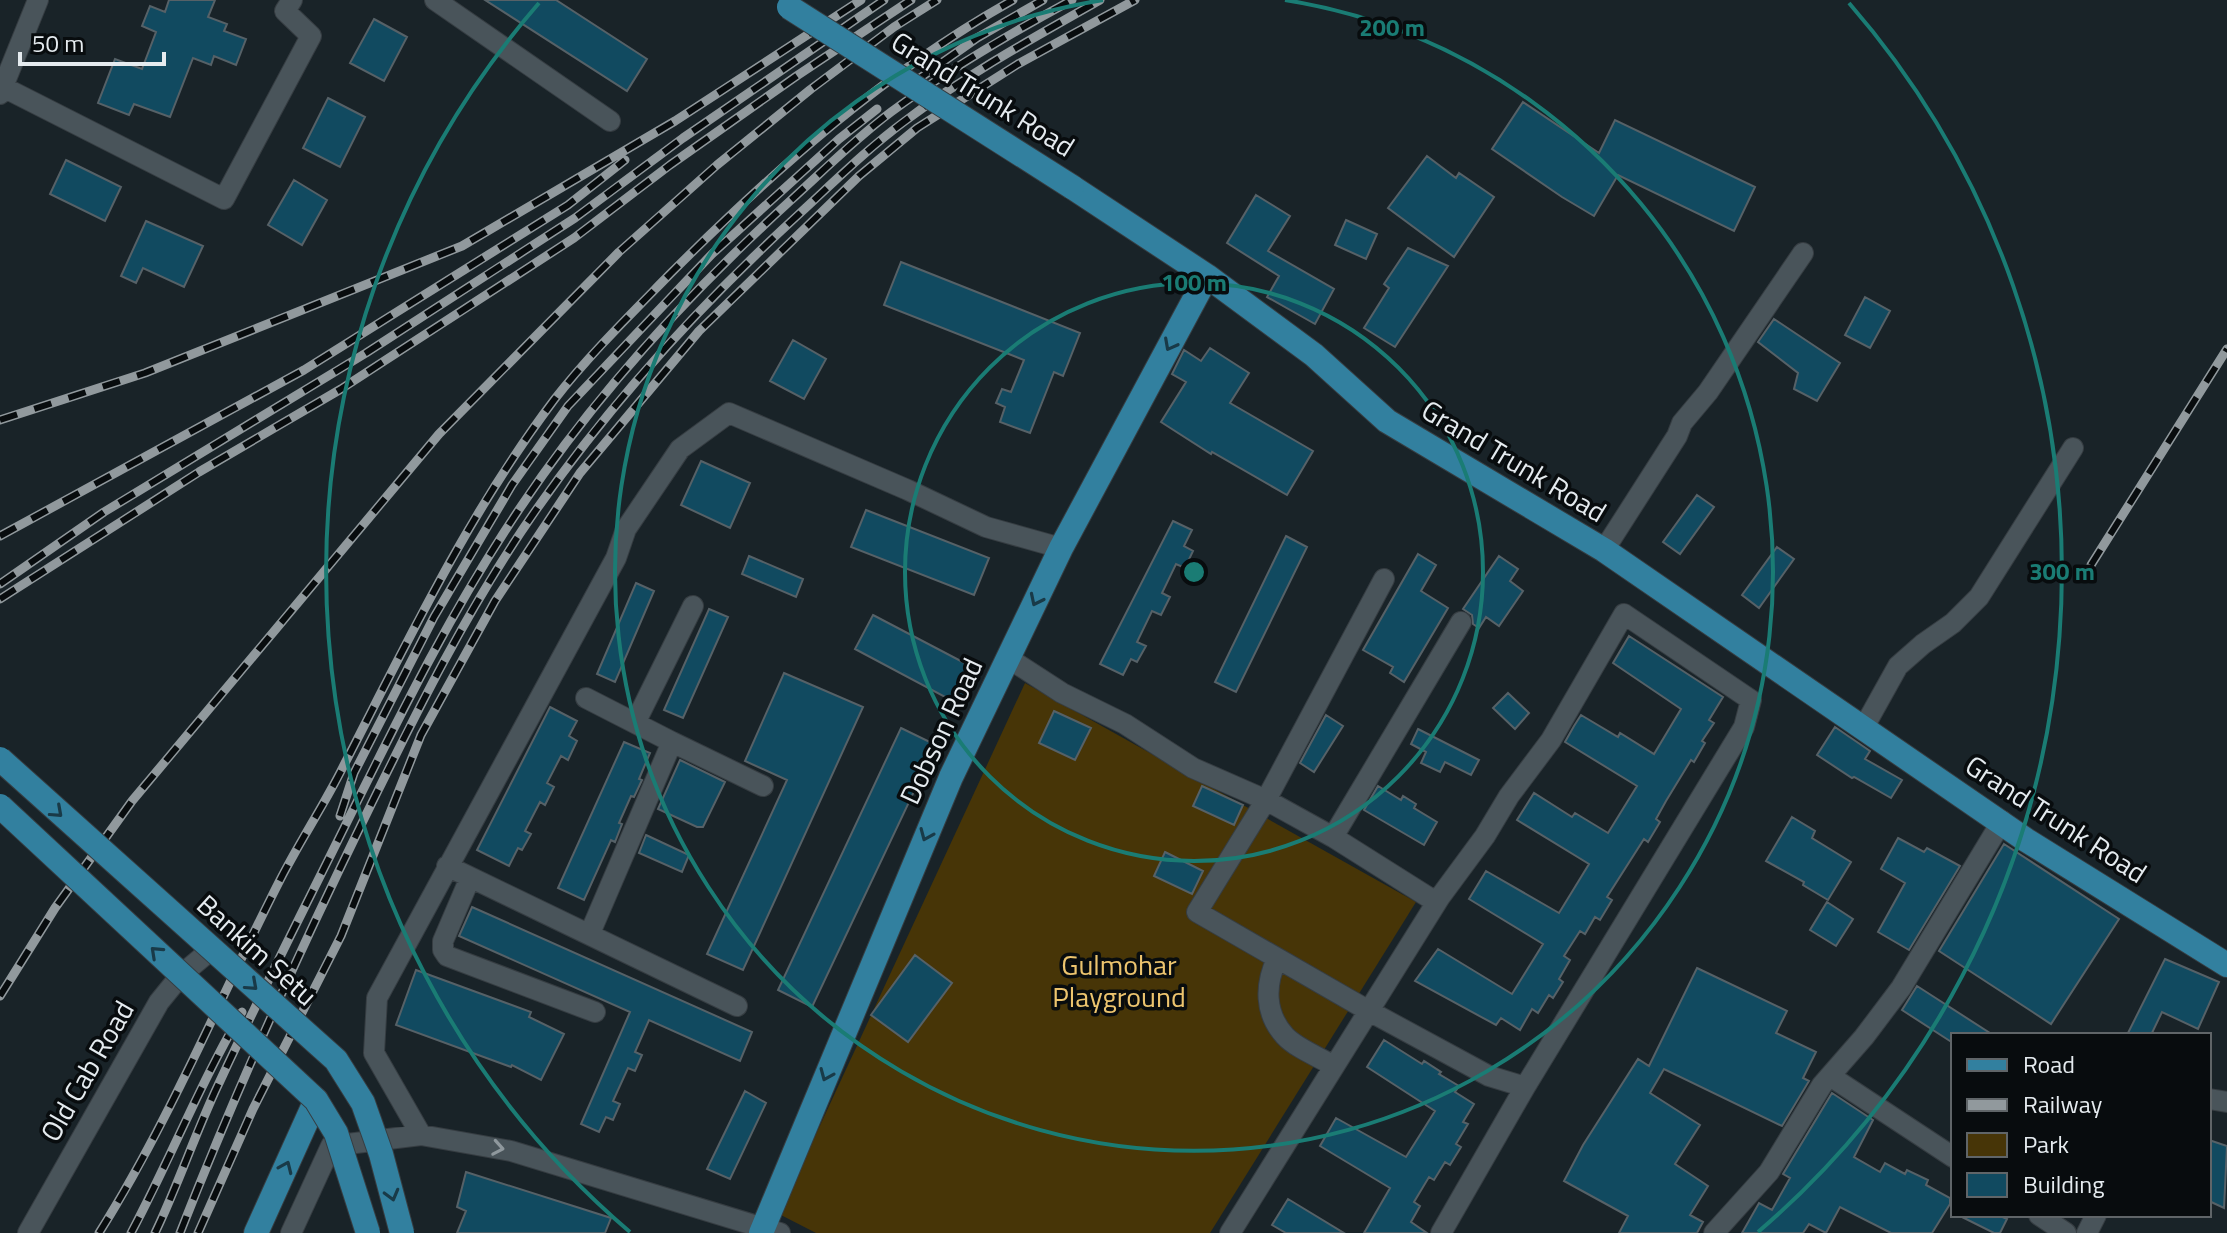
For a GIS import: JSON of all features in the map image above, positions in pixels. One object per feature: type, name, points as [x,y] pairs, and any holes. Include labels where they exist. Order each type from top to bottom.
[{"type":"main road","name":"Grand Trunk Road","points":[[783,4],[1207,276],[1314,355],[1387,421],[1604,550],[2026,840],[2227,965]]},
{"type":"main road","name":"Dobson Road","points":[[768,1231],[951,777],[1061,548],[1207,276]]},
{"type":"main road","name":"Bankim Setu","points":[[0,759],[336,1060],[363,1103],[381,1154],[402,1233]]},
{"type":"main road","points":[[0,806],[316,1100],[336,1133],[368,1233]]},
{"type":"main road","points":[[256,1233],[316,1100]]},
{"type":"street","points":[[38,0],[2,90],[224,199],[311,36],[285,11],[292,0]]},
{"type":"street","points":[[435,0],[610,121]]},
{"type":"street","points":[[1604,550],[1677,436],[1682,423],[1708,392],[1803,253]]},
{"type":"street","points":[[421,1135],[374,1053],[377,998],[616,558],[626,529],[680,449],[729,413],[986,527],[1061,548]]},
{"type":"street","points":[[1864,727],[1898,666],[1953,623],[1979,597],[2073,448]]},
{"type":"street","points":[[1384,579],[1266,800],[1197,912],[1489,1076],[1525,1087]]},
{"type":"street","points":[[635,723],[693,606]]},
{"type":"street","points":[[1230,1233],[1436,902],[1551,740],[1624,614],[1751,700],[1744,727],[1525,1087],[1441,1233]]},
{"type":"street","points":[[1333,837],[1461,622]]},
{"type":"street","points":[[1008,658],[1062,693],[1125,724],[1193,768],[1266,800],[1333,837],[1436,902]]},
{"type":"street","points":[[586,698],[763,786]]},
{"type":"street","points":[[590,933],[672,742]]},
{"type":"street","points":[[1714,1233],[1769,1172],[1830,1076],[1901,988],[2002,821]]},
{"type":"street","points":[[447,866],[737,1006]]},
{"type":"street","points":[[470,878],[443,941],[447,956],[595,1012]]},
{"type":"street","name":"Old Cab Road","points":[[28,1233],[159,1002],[181,975],[212,949]]},
{"type":"street","points":[[1277,959],[1267,979],[1271,1014],[1285,1037],[1334,1066]]},
{"type":"street","points":[[1830,1076],[1951,1156]]},
{"type":"street","points":[[291,1233],[331,1146],[421,1135],[511,1151],[768,1231]]},
{"type":"street","points":[[2042,1217],[2066,1233]]},
{"type":"green space","name":"Gulmohar Playground","points":[[1025,683],[1416,902],[1210,1233],[816,1233],[779,1214]]},
{"type":"building","points":[[169,0],[215,0],[208,17],[227,24],[224,31],[246,39],[236,65],[214,56],[211,65],[193,58],[170,117],[134,104],[129,115],[98,103],[115,59],[142,69],[156,32],[142,26],[150,6],[165,12]]},
{"type":"building","points":[[485,0],[556,0],[647,59],[627,91]]},
{"type":"building","points":[[374,19],[407,37],[384,81],[350,63]]},
{"type":"building","points":[[328,98],[365,117],[340,167],[303,148]]},
{"type":"building","points":[[1523,102],[1599,153],[1615,120],[1755,187],[1734,231],[1618,175],[1594,216],[1562,197],[1492,149]]},
{"type":"building","points":[[1427,156],[1456,178],[1459,173],[1494,197],[1454,257],[1388,208]]},
{"type":"building","points":[[66,160],[121,187],[105,221],[50,194]]},
{"type":"building","points":[[294,180],[327,200],[302,245],[268,225]]},
{"type":"building","points":[[1256,195],[1290,216],[1268,251],[1334,289],[1315,324],[1267,297],[1279,276],[1227,243]]},
{"type":"building","points":[[1346,220],[1377,234],[1366,259],[1335,245]]},
{"type":"building","points":[[146,221],[203,246],[184,287],[143,268],[136,283],[121,276]]},
{"type":"building","points":[[1408,248],[1448,266],[1395,347],[1364,328],[1389,288],[1384,284]]},
{"type":"building","points":[[901,262],[1080,333],[1063,376],[1054,372],[1030,433],[1000,422],[1005,407],[996,403],[1002,389],[1011,392],[1024,360],[884,305]]},
{"type":"building","points":[[1865,297],[1890,311],[1870,348],[1845,335]]},
{"type":"building","points":[[1774,319],[1840,363],[1817,401],[1794,389],[1798,373],[1758,342]]},
{"type":"building","points":[[793,340],[826,359],[804,399],[770,381]]},
{"type":"building","points":[[1210,348],[1249,373],[1230,403],[1313,451],[1287,495],[1211,454],[1161,422],[1186,382],[1172,374],[1184,350],[1201,361]]},
{"type":"building","points":[[701,461],[750,483],[730,528],[681,505]]},
{"type":"building","points":[[1697,495],[1714,507],[1680,554],[1663,542]]},
{"type":"building","points":[[866,510],[989,558],[974,595],[851,547]]},
{"type":"building","points":[[1173,521],[1192,530],[1184,546],[1193,551],[1185,568],[1176,564],[1162,593],[1170,597],[1161,615],[1152,611],[1137,642],[1146,646],[1137,662],[1131,659],[1123,675],[1100,664]]},
{"type":"building","points":[[1286,536],[1307,547],[1236,692],[1215,682]]},
{"type":"building","points":[[1777,547],[1794,559],[1759,608],[1742,595]]},
{"type":"building","points":[[1418,554],[1436,565],[1421,591],[1448,608],[1404,682],[1390,673],[1393,667],[1363,650]]},
{"type":"building","points":[[749,556],[803,579],[796,597],[742,574]]},
{"type":"building","points":[[1499,556],[1518,569],[1510,581],[1523,591],[1499,626],[1486,617],[1479,628],[1473,624],[1472,615],[1463,609]]},
{"type":"building","points":[[636,583],[654,591],[615,682],[597,674]]},
{"type":"building","points":[[709,609],[728,617],[683,718],[664,710]]},
{"type":"building","points":[[873,615],[978,670],[960,705],[855,649]]},
{"type":"building","points":[[1629,636],[1723,697],[1709,720],[1714,723],[1702,741],[1705,743],[1666,801],[1656,819],[1660,822],[1648,842],[1644,839],[1607,897],[1612,900],[1600,920],[1595,917],[1585,934],[1580,931],[1564,956],[1570,960],[1559,979],[1563,982],[1553,998],[1549,995],[1538,1013],[1532,1009],[1520,1030],[1501,1018],[1496,1025],[1415,981],[1438,949],[1512,994],[1543,944],[1469,899],[1486,871],[1559,913],[1589,864],[1517,820],[1534,793],[1572,817],[1575,813],[1608,833],[1637,786],[1565,742],[1574,726],[1581,715],[1618,737],[1620,733],[1654,754],[1681,709],[1613,663]]},
{"type":"building","points":[[784,673],[863,707],[743,970],[707,954],[787,780],[745,761]]},
{"type":"building","points":[[1508,693],[1529,713],[1515,729],[1493,708]]},
{"type":"building","points":[[550,707],[577,721],[569,736],[577,741],[568,760],[561,756],[547,783],[554,787],[545,805],[540,802],[525,831],[531,834],[522,850],[518,848],[509,866],[477,850]]},
{"type":"building","points":[[1054,711],[1091,728],[1075,760],[1039,743]]},
{"type":"building","points":[[1326,715],[1343,726],[1314,772],[1300,763]]},
{"type":"building","points":[[1835,727],[1870,751],[1865,759],[1902,780],[1891,798],[1817,755]]},
{"type":"building","points":[[901,728],[936,745],[812,1007],[778,990]]},
{"type":"building","points":[[1418,729],[1479,760],[1471,775],[1445,762],[1440,772],[1421,763],[1426,752],[1411,744]]},
{"type":"building","points":[[624,742],[650,753],[639,779],[642,780],[619,823],[622,824],[615,842],[611,840],[584,900],[558,888]]},
{"type":"building","points":[[680,760],[725,782],[703,827],[658,809]]},
{"type":"building","points":[[1202,786],[1243,805],[1234,825],[1193,806]]},
{"type":"building","points":[[1378,786],[1401,800],[1403,796],[1416,804],[1414,808],[1437,822],[1424,845],[1364,810]]},
{"type":"building","points":[[1792,817],[1815,831],[1812,838],[1851,862],[1828,900],[1803,885],[1804,882],[1766,861]]},
{"type":"building","points":[[646,835],[689,855],[682,872],[639,853]]},
{"type":"building","points":[[1898,838],[1924,852],[1927,848],[1960,866],[1909,950],[1878,932],[1905,883],[1881,869]]},
{"type":"building","points":[[2004,844],[2119,919],[2051,1024],[1939,951]]},
{"type":"building","points":[[1165,852],[1203,871],[1192,894],[1154,876]]},
{"type":"building","points":[[1827,902],[1853,919],[1836,946],[1810,930]]},
{"type":"building","points":[[472,907],[752,1032],[740,1061],[649,1020],[635,1052],[642,1055],[635,1071],[628,1068],[613,1101],[620,1104],[613,1120],[606,1117],[599,1132],[581,1124],[630,1012],[459,936]]},
{"type":"building","points":[[915,955],[952,983],[908,1042],[871,1015]]},
{"type":"building","points":[[2165,959],[2219,982],[2198,1029],[2162,1012],[2152,1033],[2128,1033]]},
{"type":"building","points":[[1697,968],[1787,1011],[1776,1033],[1816,1052],[1803,1078],[1809,1081],[1782,1126],[1664,1069],[1650,1093],[1700,1125],[1675,1164],[1708,1186],[1690,1215],[1703,1222],[1697,1233],[1619,1233],[1628,1216],[1564,1181],[1583,1145],[1638,1059],[1649,1066]]},
{"type":"building","points":[[416,970],[531,1012],[529,1017],[564,1034],[541,1080],[512,1065],[396,1025]]},
{"type":"building","points":[[1917,986],[1990,1033],[1951,1033],[1951,1042],[1902,1010]]},
{"type":"building","points":[[1384,1040],[1441,1072],[1439,1074],[1459,1086],[1455,1092],[1474,1104],[1463,1122],[1468,1124],[1456,1144],[1461,1147],[1450,1165],[1445,1162],[1434,1180],[1429,1177],[1414,1202],[1420,1206],[1411,1222],[1427,1233],[1364,1233],[1390,1188],[1320,1146],[1336,1118],[1406,1157],[1435,1111],[1367,1067]]},
{"type":"building","points":[[745,1091],[766,1103],[730,1179],[707,1169]]},
{"type":"building","points":[[1832,1093],[1873,1120],[1854,1157],[1880,1172],[1885,1163],[1905,1174],[1907,1170],[1928,1180],[1926,1185],[1950,1198],[1950,1204],[1932,1233],[1891,1233],[1840,1207],[1826,1233],[1809,1224],[1803,1233],[1742,1233],[1759,1203],[1772,1210],[1790,1178],[1783,1174]]},
{"type":"building","points":[[2211,1141],[2227,1146],[2224,1208],[2211,1202]]},
{"type":"building","points":[[466,1172],[611,1218],[605,1233],[457,1233],[466,1211],[457,1207]]},
{"type":"building","points":[[1288,1199],[1344,1233],[1286,1233],[1272,1225]]},
{"type":"building","points":[[1962,1217],[2007,1219],[2000,1233]]},
{"type":"railway","points":[[0,420],[145,373],[462,246],[675,121],[861,0]]},
{"type":"railway","points":[[0,584],[104,512],[366,353],[575,218],[683,138],[884,0]]},
{"type":"railway","points":[[0,599],[199,472],[341,389],[574,238],[670,165],[911,0]]},
{"type":"railway","points":[[0,996],[55,908],[132,801],[439,434],[619,252],[717,165],[811,89],[894,27],[937,0]]},
{"type":"railway","points":[[99,1233],[148,1148],[278,884],[441,579],[494,488],[554,400],[671,273],[791,160],[920,58],[1013,0]]},
{"type":"railway","points":[[913,83],[977,38],[1043,0]]},
{"type":"railway","points":[[155,1233],[235,1049],[406,704],[495,546],[549,466],[612,385],[680,309],[852,144],[934,82],[1072,0]]},
{"type":"railway","points":[[180,1233],[291,974],[402,741],[488,585],[565,470],[626,392],[692,319],[864,155],[952,88],[1100,0]]},
{"type":"railway","points":[[198,1233],[253,1109],[341,936],[421,735],[495,601],[580,473],[699,331],[859,176],[917,128],[1018,64],[1135,0]]},
{"type":"railway","points":[[340,816],[354,773],[434,617],[512,485],[568,406],[712,254],[839,139],[877,109]]},
{"type":"railway","points":[[0,536],[304,370],[568,205],[625,160]]},
{"type":"railway","points":[[2091,565],[2227,349]]},
{"type":"railway","points":[[131,1233],[212,1066],[242,1012]]}]
